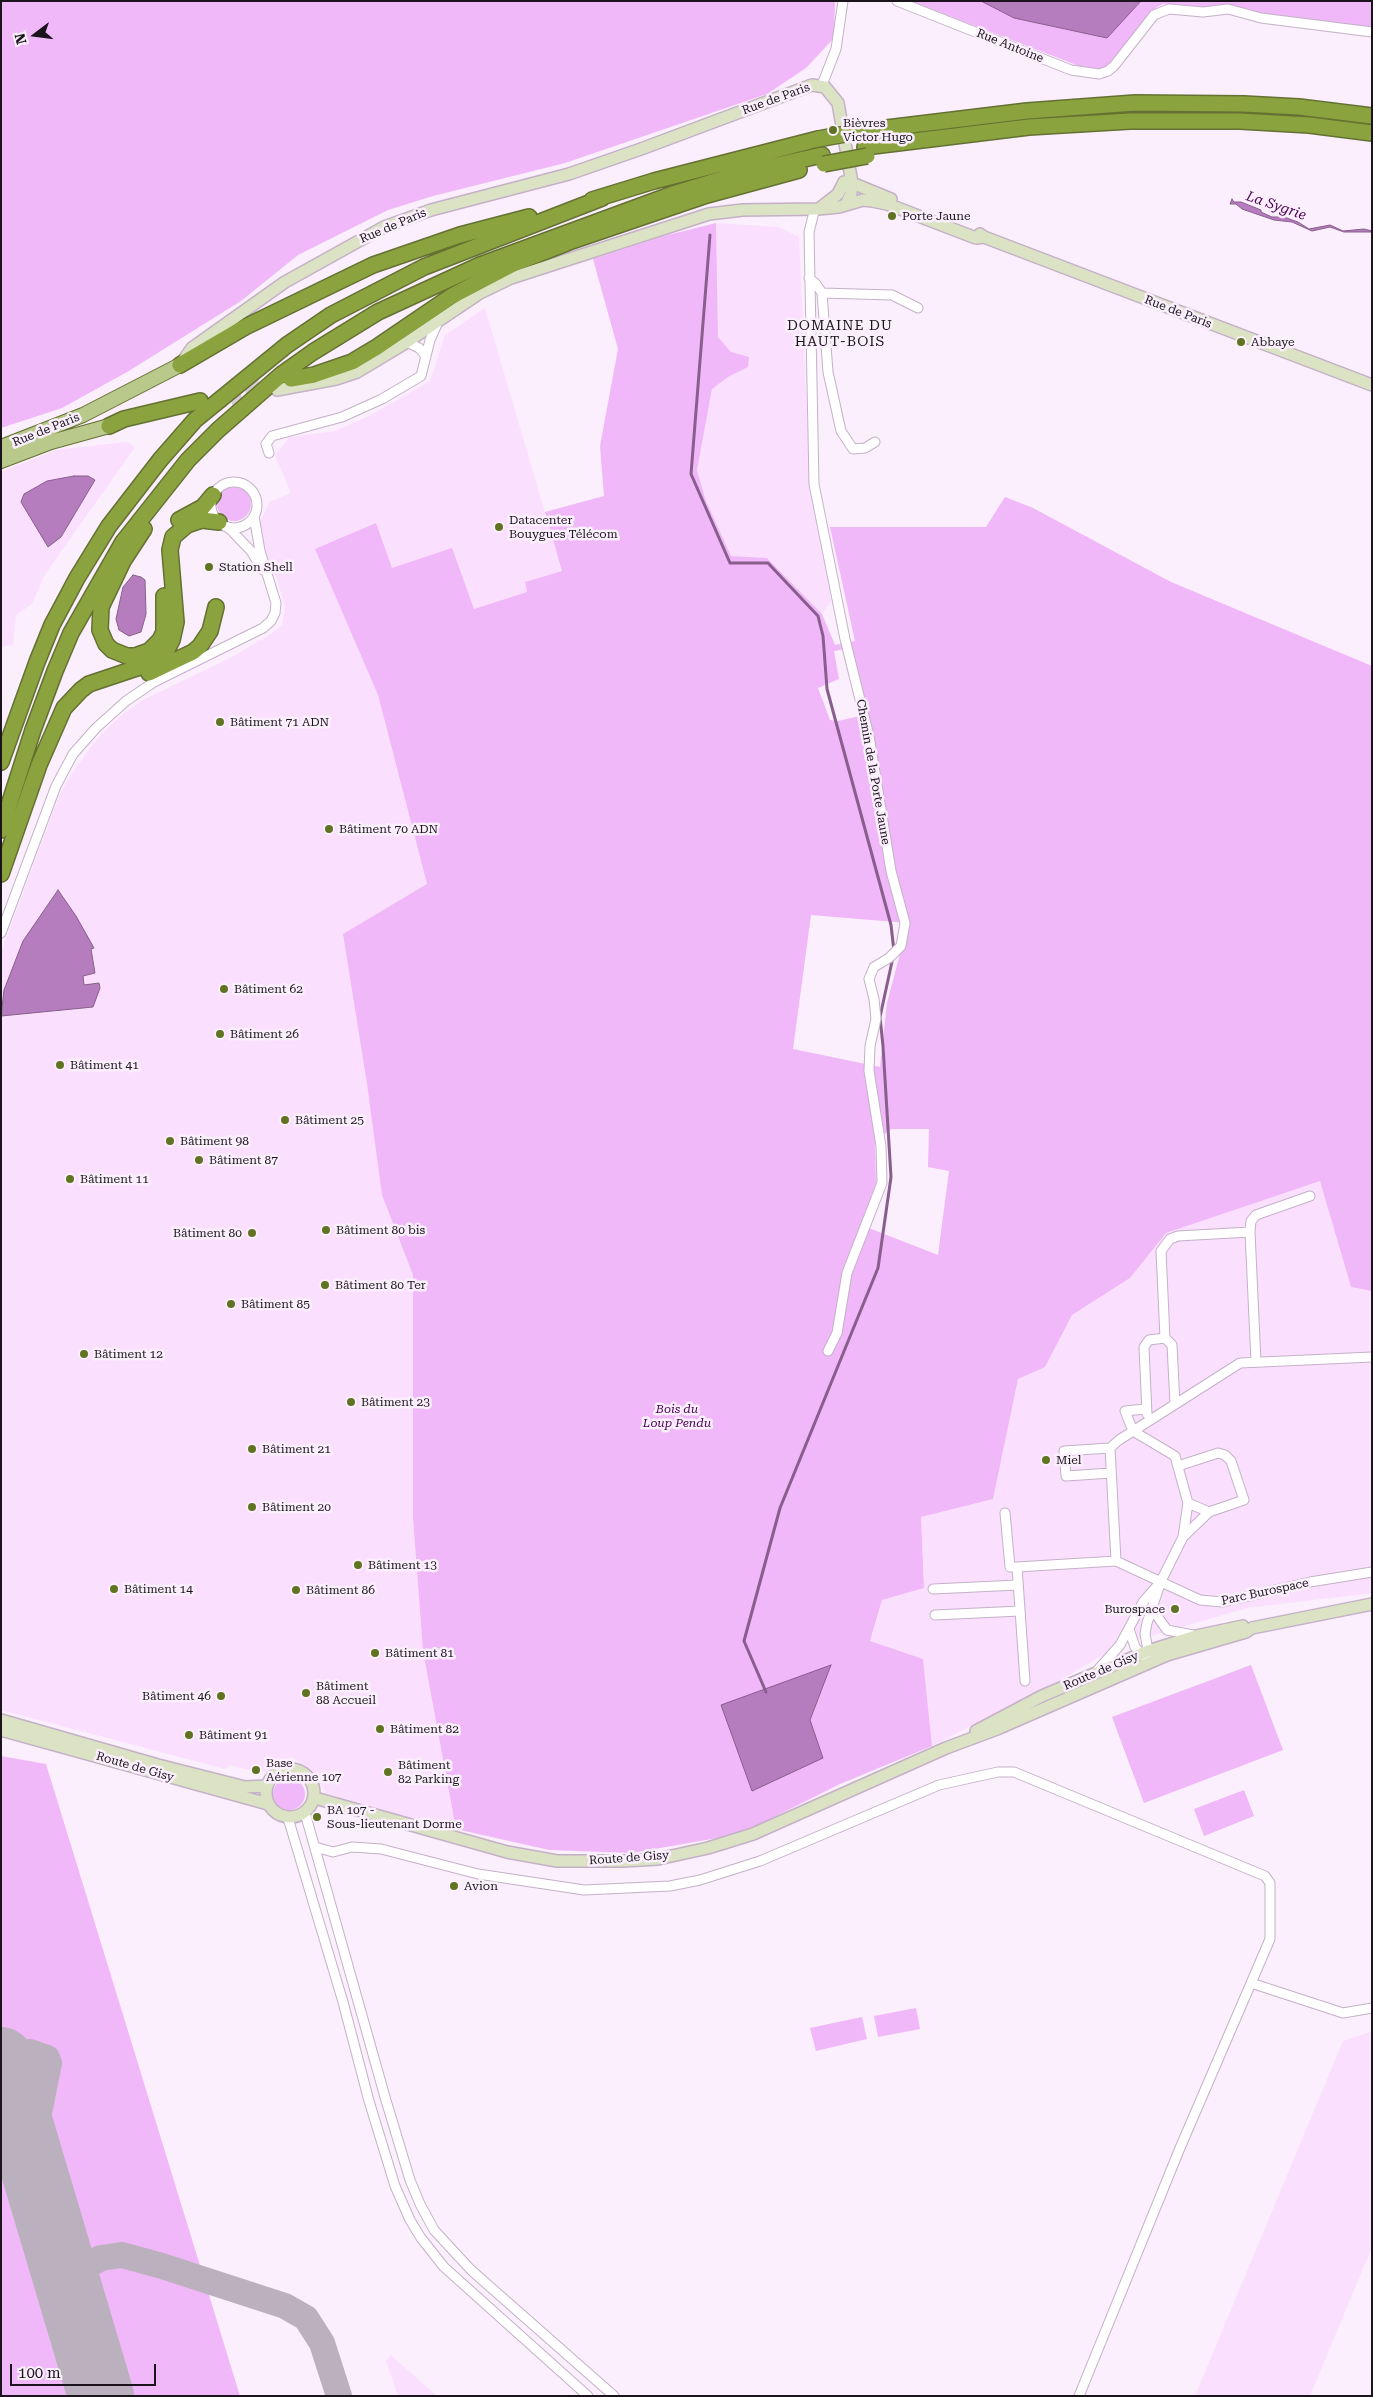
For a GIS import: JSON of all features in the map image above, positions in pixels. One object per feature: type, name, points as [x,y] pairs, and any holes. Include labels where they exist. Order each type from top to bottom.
[{"type":"highway","points":[[1,762],[52,625],[77,578],[109,526],[160,460],[195,420],[287,345],[331,315],[424,267],[602,198],[663,178],[818,139],[862,131],[1027,111],[1135,103],[1244,104],[1299,107],[1372,116]]},
{"type":"highway","points":[[1,830],[33,730],[71,633],[123,542],[188,460],[218,430],[282,374],[313,352],[378,312],[434,285],[540,241],[673,194],[746,172],[823,160],[942,137],[1028,127],[1187,120],[1309,125],[1372,133]]},
{"type":"highway","points":[[291,379],[314,375],[352,362],[452,296],[513,264],[569,242],[707,195],[823,160]]},
{"type":"highway","points":[[180,366],[245,327],[373,265],[460,236],[602,198]]},
{"type":"highway","points":[[109,426],[124,419],[196,405]]},
{"type":"highway","points":[[188,460],[165,500],[123,561],[101,607],[100,630],[106,644],[112,650],[126,656],[135,656],[149,651],[160,640],[165,623],[161,552],[164,536],[171,524],[196,511],[213,494]]},
{"type":"highway","points":[[1,874],[53,730],[64,708],[81,690],[99,680],[146,665],[154,661],[168,648],[176,622],[170,550],[173,537],[187,524],[202,520],[224,525]]},
{"type":"highway","points":[[53,730],[76,705],[94,692],[162,667],[193,652],[200,646],[210,631],[216,607]]},
{"type":"main road","name":"Rue de Paris","points":[[1,447],[83,415],[180,366]]},
{"type":"main road","points":[[1,461],[51,442],[109,426]]},
{"type":"street","points":[[843,1],[836,48],[822,85],[837,98],[848,182],[846,204]]},
{"type":"street","name":"Rue Antoine","points":[[897,1],[1071,70],[1099,74],[1108,71],[1154,15],[1169,9],[1203,12],[1228,9],[1261,18],[1372,32]]},
{"type":"street","name":"Rue de Paris","points":[[180,366],[192,348],[285,282],[384,227],[431,210],[569,174],[812,85],[822,85]]},
{"type":"street","points":[[818,209],[838,194],[848,182]]},
{"type":"street","name":"Rue de Paris","points":[[848,182],[978,232],[984,237],[1372,385]]},
{"type":"street","points":[[838,194],[846,204]]},
{"type":"street","name":"Rue de Paris","points":[[278,390],[336,379],[357,372],[407,342],[480,293],[512,278],[710,214],[743,210],[818,209],[863,200],[887,204],[976,238],[984,237]]},
{"type":"street","name":"Chemin de la Porte Jaune","points":[[818,209],[814,212],[809,232],[814,484],[844,639],[869,736],[891,871],[905,923],[901,946],[874,966],[869,978],[876,1019],[870,1046],[869,1071],[881,1146],[882,1183],[847,1273],[837,1333],[828,1351]]},
{"type":"street","points":[[809,278],[816,284],[822,294],[828,372],[841,431],[853,449],[865,448],[875,442]]},
{"type":"street","points":[[822,294],[892,295],[918,308]]},
{"type":"street","points":[[268,453],[266,444],[272,436],[342,417],[382,398],[420,376],[438,322]]},
{"type":"street","points":[[407,342],[419,348],[426,356]]},
{"type":"street","points":[[1,933],[56,786],[74,754],[96,728],[126,701],[154,682],[267,624],[275,613],[276,603],[266,574],[254,516],[257,504],[255,498],[246,486],[232,482],[224,484],[213,494],[212,509],[224,525],[250,551],[266,574]]},
{"type":"street","points":[[224,525],[243,526],[254,516]]},
{"type":"street","points":[[1256,1362],[1251,1221],[1256,1215],[1310,1196]]},
{"type":"street","points":[[1175,1404],[1172,1345],[1166,1338],[1161,1251],[1170,1239],[1178,1236],[1250,1232]]},
{"type":"street","points":[[1148,1421],[1145,1409],[1144,1347],[1149,1340],[1166,1338]]},
{"type":"street","points":[[1112,1473],[1066,1476],[1064,1450],[1110,1448],[1148,1421],[1240,1363],[1372,1357]]},
{"type":"street","points":[[1145,1409],[1125,1410],[1133,1431],[1172,1453],[1178,1466],[1188,1503],[1183,1537],[1161,1581],[1145,1629],[1146,1656]]},
{"type":"street","points":[[1110,1448],[1116,1560]]},
{"type":"street","points":[[1178,1466],[1218,1454],[1225,1455],[1231,1461],[1244,1500],[1209,1512],[1183,1537]]},
{"type":"street","points":[[1188,1503],[1209,1512]]},
{"type":"street","points":[[1005,1513],[1010,1567],[1017,1567],[1024,1681]]},
{"type":"street","name":"Parc Burospace","points":[[1017,1567],[1116,1560],[1200,1600],[1213,1602],[1236,1600],[1310,1582],[1372,1572]]},
{"type":"street","points":[[1096,1672],[1116,1651],[1143,1602],[1161,1581]]},
{"type":"street","points":[[933,1589],[1018,1585]]},
{"type":"street","name":"Route de Gisy","points":[[315,1798],[508,1852],[557,1861],[658,1859],[708,1848],[753,1834],[959,1742],[997,1729],[1146,1656],[1246,1632],[1252,1628],[1372,1604]]},
{"type":"street","points":[[1152,1609],[1168,1630],[1196,1636]]},
{"type":"street","points":[[934,1615],[1020,1611]]},
{"type":"street","name":"Route de Gisy","points":[[959,1742],[1018,1707],[1096,1672],[1146,1656],[1196,1636],[1245,1626],[1252,1628]]},
{"type":"street","points":[[1129,1629],[1134,1644],[1146,1656]]},
{"type":"street","name":"Route de Gisy","points":[[1,1720],[158,1765],[245,1787],[267,1786]]},
{"type":"street","name":"Route de Gisy","points":[[1,1730],[268,1804]]},
{"type":"street","points":[[294,1769],[308,1776],[313,1783],[315,1798],[305,1813],[288,1818],[276,1813],[268,1804],[267,1786],[273,1776],[279,1771],[294,1769]]},
{"type":"street","points":[[315,1847],[333,1852],[352,1847],[381,1849],[478,1874],[584,1890],[670,1886],[700,1880],[760,1861],[939,1785],[998,1772],[1014,1772],[1265,1876],[1270,1883],[1270,1940],[1180,2148],[1079,2396]]},
{"type":"street","points":[[305,1813],[385,2097],[410,2180],[420,2204],[434,2230],[471,2270],[614,2396]]},
{"type":"street","points":[[288,1818],[369,2101],[395,2186],[410,2220],[421,2238],[444,2267],[588,2396]]},
{"type":"street","points":[[1251,1984],[1343,2013],[1372,2008]]},
{"type":"shaded area","points":[[981,1],[1141,1],[1107,38],[1014,18]]},
{"type":"shaded area","points":[[1232,199],[1234,202],[1241,202],[1261,210],[1261,212],[1272,217],[1284,217],[1298,222],[1309,229],[1330,225],[1343,231],[1364,229],[1372,232],[1344,232],[1330,227],[1312,231],[1292,222],[1274,220],[1242,209],[1236,204],[1230,204]]},
{"type":"shaded area","points":[[716,223],[779,227],[799,237],[810,480],[822,537],[831,601],[822,614],[767,558],[731,556],[706,501],[697,470],[712,389],[728,377],[748,367],[749,357],[731,352],[718,337]]},
{"type":"shaded area","points":[[485,308],[562,571],[525,582],[527,592],[474,609],[392,568],[315,549],[378,695],[427,885],[343,934],[382,1194],[413,1275],[413,1518],[423,1651],[456,1829],[443,1823],[400,1816],[326,1793],[312,1771],[292,1757],[267,1769],[266,1772],[255,1768],[254,1771],[230,1765],[225,1769],[1,1710],[1,952],[59,796],[70,776],[97,739],[118,718],[141,701],[232,657],[271,634],[282,625],[285,607],[277,579],[261,545],[260,522],[270,502],[291,493],[275,455],[290,437],[335,431],[369,416],[430,381],[445,335]]},
{"type":"shaded area","points":[[128,442],[135,447],[44,576],[32,604],[16,615],[13,645],[1,647],[1,472],[56,450]]},
{"type":"shaded area","points":[[74,476],[88,476],[95,480],[61,537],[48,547],[21,502],[24,494],[47,481]]},
{"type":"shaded area","points":[[133,575],[145,580],[146,614],[141,632],[129,636],[119,630],[116,619],[123,587]]},
{"type":"shaded area","points":[[58,890],[76,916],[94,948],[91,949],[95,973],[83,976],[84,985],[99,983],[100,988],[93,1007],[1,1016],[4,990],[23,941]]},
{"type":"shaded area","points":[[1320,1180],[1351,1287],[1372,1291],[1372,1593],[1247,1608],[1120,1645],[1059,1681],[932,1746],[923,1659],[870,1642],[882,1600],[924,1588],[921,1517],[993,1499],[1018,1379],[1045,1366],[1072,1315],[1130,1278],[1166,1233]]},
{"type":"shaded area","points":[[831,1665],[810,1720],[823,1758],[752,1791],[721,1705]]},
{"type":"shaded area","points":[[1372,2031],[1372,2247],[1310,2396],[1195,2396],[1343,2041]]},
{"type":"shaded area","points":[[391,2355],[437,2396],[398,2396],[386,2361]]},
{"type":"green space","points":[[1,1],[835,1],[834,38],[806,68],[767,94],[565,163],[433,196],[388,210],[298,255],[241,301],[127,372],[62,408],[1,428]]},
{"type":"green space","points":[[911,1],[981,1],[1015,18],[1107,38],[1141,1],[1372,1],[1372,27],[1163,4],[1156,8],[1106,67],[1092,71]]},
{"type":"green space","name":"Bois du Loup Pendu","points":[[716,223],[718,337],[731,352],[749,357],[748,367],[728,377],[712,389],[697,470],[706,501],[731,556],[767,558],[822,614],[835,645],[855,641],[830,527],[986,527],[1005,497],[1033,508],[1171,582],[1372,666],[1372,1291],[1351,1287],[1320,1181],[1166,1233],[1130,1278],[1072,1315],[1045,1367],[1018,1379],[993,1499],[921,1517],[924,1588],[882,1600],[870,1641],[923,1659],[932,1746],[840,1784],[740,1834],[632,1853],[549,1850],[456,1829],[423,1651],[413,1518],[413,1275],[382,1195],[367,1084],[343,934],[427,884],[378,695],[315,549],[376,523],[392,568],[452,548],[474,609],[527,592],[525,582],[562,571],[545,512],[604,496],[600,446],[618,349],[593,259],[664,236]],"holes":[[[845,649],[860,716],[838,721],[830,720],[818,688],[839,679],[834,651]],[[811,915],[908,923],[887,1003],[880,1067],[793,1049]],[[891,1129],[929,1129],[928,1167],[949,1171],[938,1255],[861,1225],[876,1183],[875,1142]]]},
{"type":"green space","points":[[234,487],[246,492],[251,504],[246,516],[234,521],[222,516],[217,504],[222,492]]},
{"type":"green space","points":[[1251,1665],[1283,1750],[1144,1803],[1112,1717]]},
{"type":"green space","points":[[1,1756],[46,1764],[240,2396],[1,2396]]},
{"type":"green space","points":[[289,1778],[295,1779],[300,1783],[304,1788],[304,1800],[300,1805],[295,1809],[289,1810],[283,1809],[278,1805],[274,1800],[273,1794],[274,1788],[278,1783],[283,1779]]},
{"type":"green space","points":[[1244,1790],[1254,1816],[1204,1836],[1194,1809]]},
{"type":"green space","points":[[916,2008],[920,2029],[878,2037],[874,2016]]},
{"type":"green space","points":[[862,2017],[867,2039],[816,2051],[810,2028]]},
{"type":"waterway","points":[[710,235],[691,474],[730,563],[768,563],[818,616],[823,636],[827,689],[891,925],[894,951]]},
{"type":"waterway","points":[[766,1692],[744,1641],[780,1508],[878,1268],[891,1177],[880,1017],[893,957]]},
{"type":"taxiway","points":[[1,2060],[11,2054],[30,2052],[47,2058],[49,2063],[30,2158]]},
{"type":"taxiway","points":[[1,2120],[22,2129]]},
{"type":"taxiway","points":[[78,2319],[78,2285],[90,2264],[101,2258],[122,2255],[162,2266],[285,2306],[306,2318],[322,2343],[339,2396]]},
{"type":"runway","points":[[1,2060],[101,2396]]},
{"type":"tunnel","points":[[223,396],[274,383]]},
{"type":"tunnel","points":[[215,404],[258,394]]},
{"type":"place","name":"Bièvres Victor Hugo","points":[[833,130]]},
{"type":"place","name":"Porte Jaune","points":[[892,216]]},
{"type":"place","name":"Abbaye","points":[[1241,342]]},
{"type":"place","name":"Datacenter Bouygues Télécom","points":[[499,527]]},
{"type":"place","name":"Station Shell","points":[[209,567]]},
{"type":"place","name":"Bâtiment 71 ADN","points":[[220,722]]},
{"type":"place","name":"Bâtiment 70 ADN","points":[[329,829]]},
{"type":"place","name":"Bâtiment 62","points":[[224,989]]},
{"type":"place","name":"Bâtiment 26","points":[[220,1034]]},
{"type":"place","name":"Bâtiment 41","points":[[60,1065]]},
{"type":"place","name":"Bâtiment 25","points":[[285,1120]]},
{"type":"place","name":"Bâtiment 98","points":[[170,1141]]},
{"type":"place","name":"Bâtiment 87","points":[[199,1160]]},
{"type":"place","name":"Bâtiment 11","points":[[70,1179]]},
{"type":"place","name":"Bâtiment 80 bis","points":[[326,1230]]},
{"type":"place","name":"Bâtiment 80","points":[[252,1233]]},
{"type":"place","name":"Bâtiment 80 Ter","points":[[325,1285]]},
{"type":"place","name":"Bâtiment 85","points":[[231,1304]]},
{"type":"place","name":"Bâtiment 12","points":[[84,1354]]},
{"type":"place","name":"Bâtiment 23","points":[[351,1402]]},
{"type":"place","name":"Bâtiment 21","points":[[252,1449]]},
{"type":"place","name":"Miel","points":[[1046,1460]]},
{"type":"place","name":"Bâtiment 20","points":[[252,1507]]},
{"type":"place","name":"Bâtiment 13","points":[[358,1565]]},
{"type":"place","name":"Bâtiment 14","points":[[114,1589]]},
{"type":"place","name":"Bâtiment 86","points":[[296,1590]]},
{"type":"place","name":"Burospace","points":[[1175,1609]]},
{"type":"place","name":"Bâtiment 81","points":[[375,1653]]},
{"type":"place","name":"Bâtiment 88 Accueil","points":[[306,1693]]},
{"type":"place","name":"Bâtiment 46","points":[[221,1696]]},
{"type":"place","name":"Bâtiment 82","points":[[380,1729]]},
{"type":"place","name":"Bâtiment 91","points":[[189,1735]]},
{"type":"place","name":"Base Aérienne 107","points":[[256,1770]]},
{"type":"place","name":"Bâtiment 82 Parking","points":[[388,1772]]},
{"type":"place","name":"BA 107 - Sous-lieutenant Dorme","points":[[317,1817]]},
{"type":"place","name":"Avion","points":[[454,1886]]},
{"type":"district","name":"DOMAINE DU HAUT-BOIS","points":[[840,334]]},
{"type":"water label","name":"La Sygrie","points":[[1276,206]]}]
